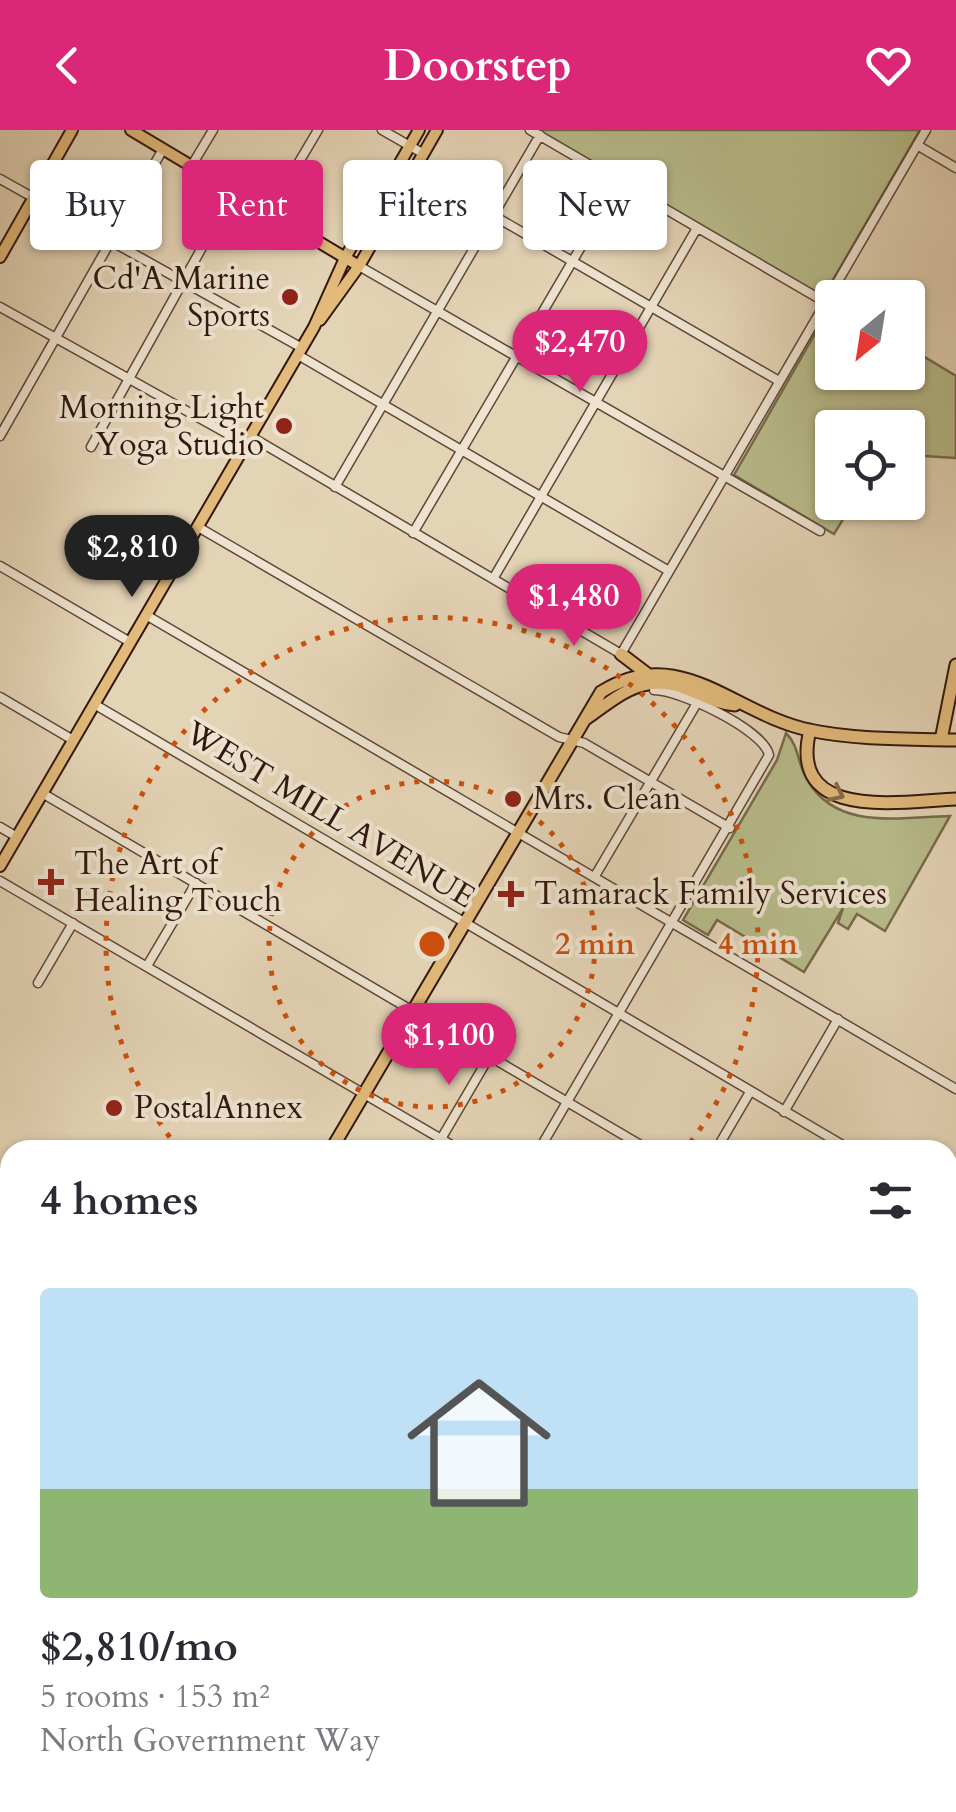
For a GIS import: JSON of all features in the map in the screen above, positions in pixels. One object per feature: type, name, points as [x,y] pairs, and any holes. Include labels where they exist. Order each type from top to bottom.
[{"type":"highway","points":[[621,654],[646,673]]},
{"type":"highway","points":[[620,680],[624,668],[621,654]]},
{"type":"highway","points":[[941,740],[956,665]]},
{"type":"highway","points":[[337,1140],[587,718],[592,702],[620,680],[646,673],[682,676],[740,705],[810,730],[956,740]]},
{"type":"highway","points":[[587,718],[622,690],[650,682],[666,682],[722,704],[740,705]]},
{"type":"highway","points":[[810,730],[810,767],[817,782],[834,796],[862,803],[956,799]]},
{"type":"main road","points":[[55,160],[72,130]]},
{"type":"main road","points":[[131,130],[183,160]]},
{"type":"main road","points":[[401,160],[419,130]]},
{"type":"main road","points":[[421,160],[437,130]]},
{"type":"main road","points":[[0,257],[30,203]]},
{"type":"main road","points":[[323,244],[360,266]]},
{"type":"main road","points":[[0,866],[314,327],[350,250]]},
{"type":"main road","points":[[314,327],[334,306],[369,250]]},
{"type":"street","points":[[195,160],[212,130]]},
{"type":"street","points":[[300,160],[318,130]]},
{"type":"street","points":[[382,130],[424,154]]},
{"type":"street","points":[[530,130],[581,160]]},
{"type":"street","points":[[838,280],[926,130]]},
{"type":"street","points":[[503,200],[540,136]]},
{"type":"street","points":[[917,145],[956,168]]},
{"type":"street","points":[[157,160],[164,149]]},
{"type":"street","points":[[0,179],[30,196]]},
{"type":"street","points":[[667,210],[815,296]]},
{"type":"street","points":[[503,221],[779,382]]},
{"type":"street","points":[[492,579],[698,228]]},
{"type":"street","points":[[0,436],[103,250]]},
{"type":"street","points":[[127,250],[300,351],[384,406],[669,571]]},
{"type":"street","points":[[91,447],[199,250]]},
{"type":"street","points":[[336,487],[474,250]]},
{"type":"street","points":[[414,532],[580,250]]},
{"type":"street","points":[[360,266],[820,532]]},
{"type":"street","points":[[0,307],[336,487],[621,654],[815,319]]},
{"type":"street","points":[[198,527],[559,737],[573,740],[651,781],[730,828]]},
{"type":"street","points":[[0,566],[130,642]]},
{"type":"street","points":[[146,615],[956,1089]]},
{"type":"street","points":[[544,1140],[730,828],[769,751],[758,738],[698,703],[654,690]]},
{"type":"street","points":[[0,697],[74,740]]},
{"type":"street","points":[[595,876],[698,703]]},
{"type":"street","name":"WEST MILL AVENUE","points":[[94,704],[833,1140]]},
{"type":"street","points":[[42,794],[630,1140]]},
{"type":"street","points":[[0,827],[17,837]]},
{"type":"street","points":[[0,882],[441,1139],[489,1057]]},
{"type":"street","points":[[147,966],[196,883]]},
{"type":"street","points":[[38,982],[73,924]]},
{"type":"street","points":[[784,1112],[838,1019]]},
{"type":"street","points":[[722,1140],[750,1092]]},
{"type":"green space","points":[[536,130],[920,130],[833,280],[815,280],[815,292],[667,206],[667,160],[588,160]]},
{"type":"green space","points":[[815,334],[815,390],[925,390],[925,357],[956,376],[956,458],[925,456],[925,410],[815,410],[815,520],[843,520],[834,534],[734,475]]},
{"type":"green space","points":[[786,733],[808,781],[836,808],[871,818],[950,816],[885,931],[857,914],[848,929],[838,923],[843,908],[804,972],[717,920],[708,935],[683,920],[777,760]]},
{"type":"place","name":"Cd'A Marine Sports","points":[[290,297]]},
{"type":"place","name":"Morning Light Yoga Studio","points":[[284,426]]},
{"type":"place","name":"Mrs. Clean","points":[[513,799]]},
{"type":"place","name":"The Art of Healing Touch","points":[[51,882]]},
{"type":"place","name":"Tamarack Family Services","points":[[511,894]]},
{"type":"place","name":"PostalAnnex","points":[[114,1108]]}]
